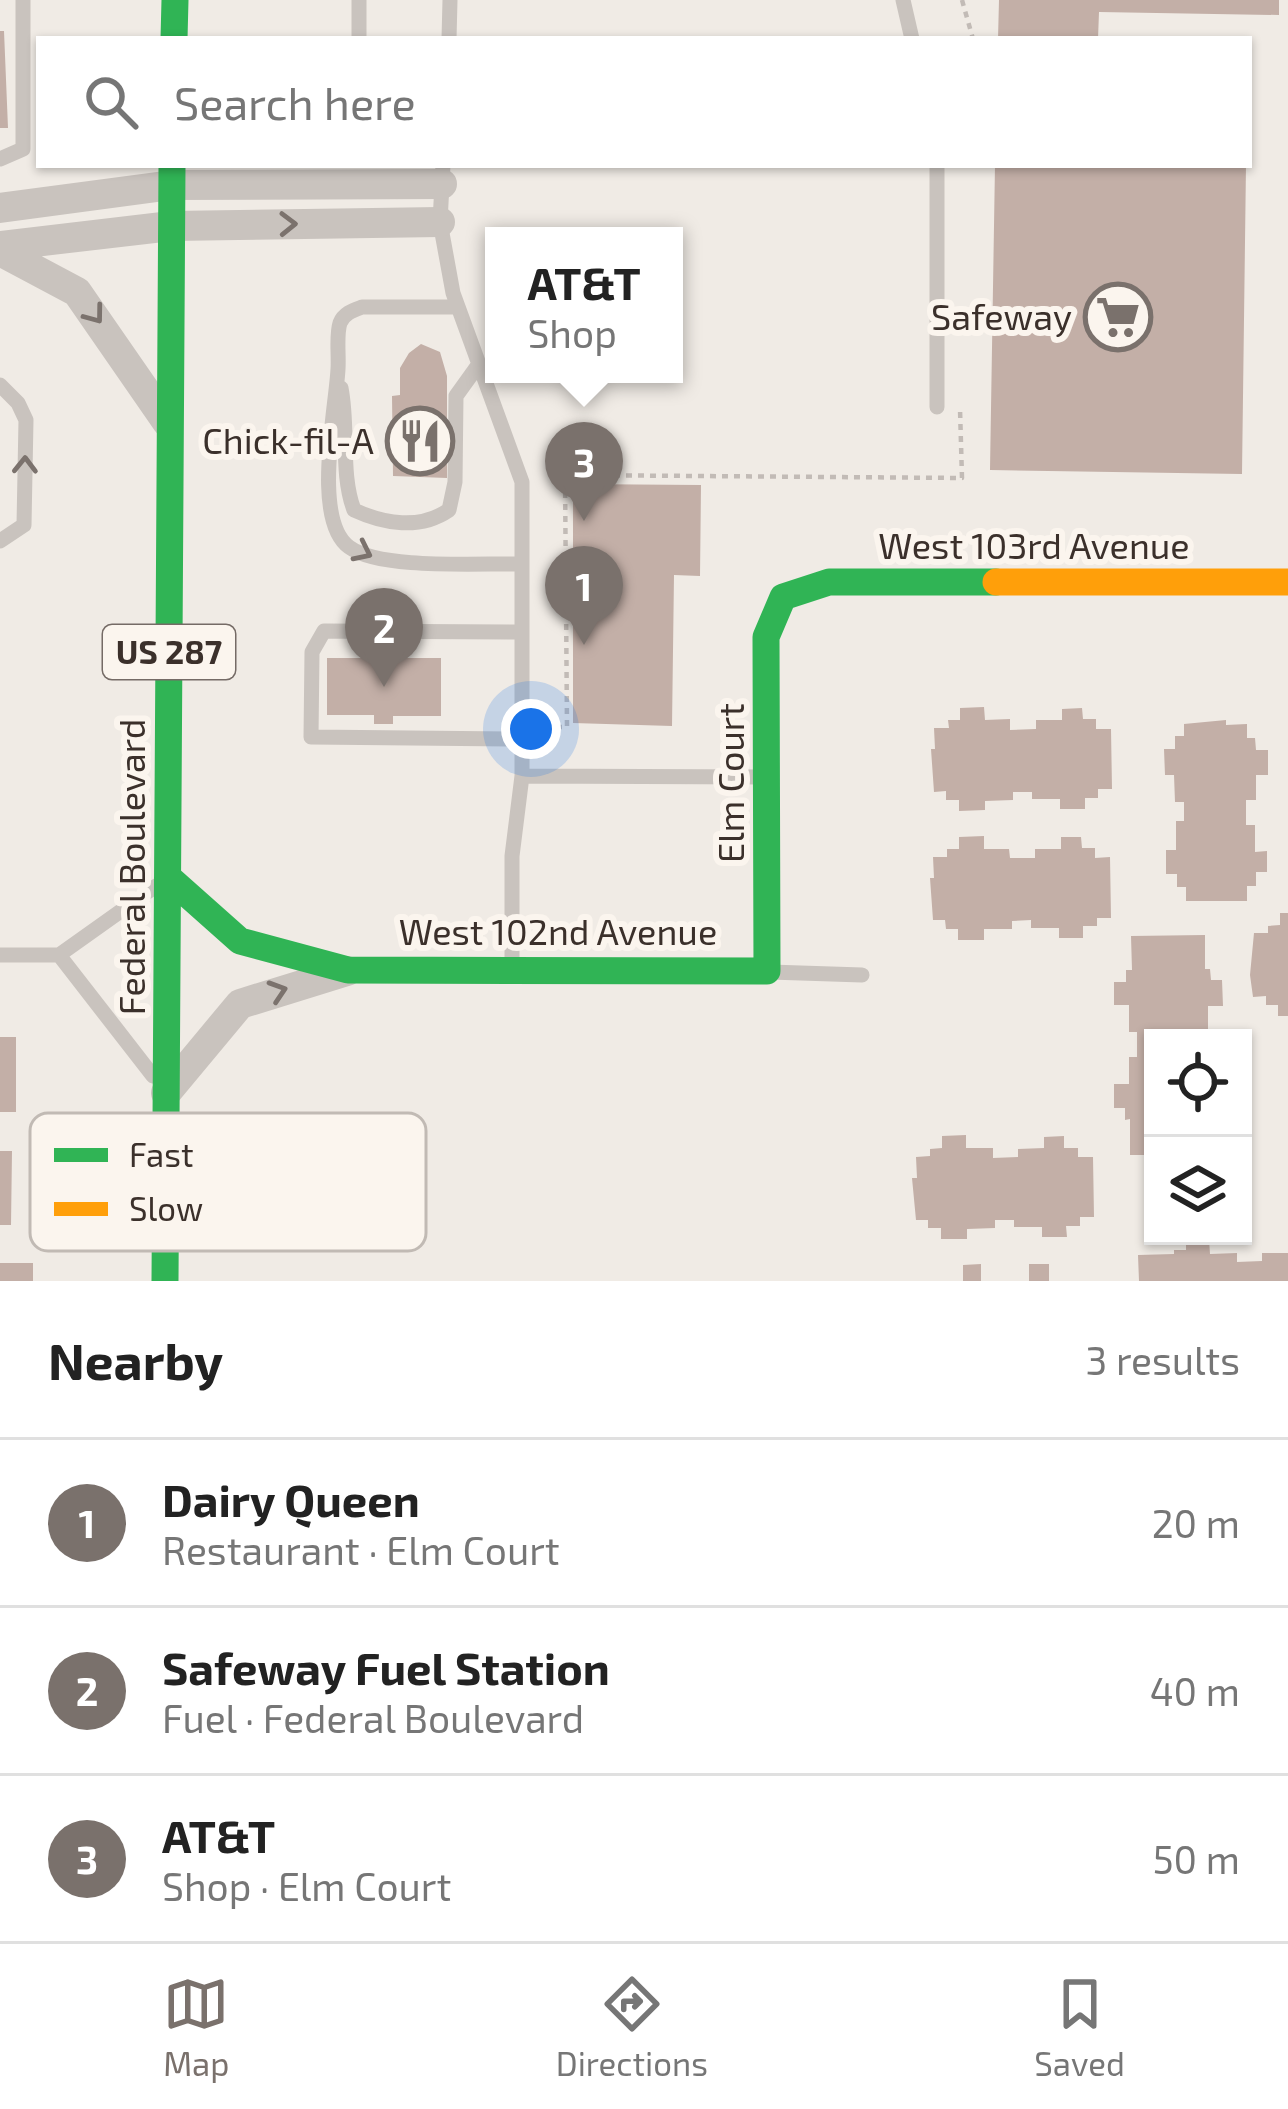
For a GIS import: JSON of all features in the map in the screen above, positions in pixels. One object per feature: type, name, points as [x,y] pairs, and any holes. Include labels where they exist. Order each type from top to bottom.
[{"type":"street","points":[[331,168],[374,184]]},
{"type":"street","points":[[0,208],[172,175],[374,184],[442,175]]},
{"type":"street","name":"Federal Boulevard","points":[[166,1113],[172,175]]},
{"type":"street","points":[[0,248],[172,226],[440,222]]},
{"type":"street","points":[[0,248],[77,292],[98,316],[170,427]]},
{"type":"street","name":"West 103rd Avenue","points":[[784,597],[829,581],[1288,581]]},
{"type":"street","name":"Elm Court","points":[[767,971],[766,637],[784,597]]},
{"type":"street","name":"West 102nd Avenue","points":[[168,877],[240,940],[348,970],[767,971]]},
{"type":"street","name":"West 102nd Avenue","points":[[166,1093],[240,1004],[348,970]]},
{"type":"street","name":"Federal Boulevard","points":[[165,1251],[165,1281]]},
{"type":"lane","points":[[0,159],[23,148],[23,0]]},
{"type":"lane","points":[[358,36],[359,0]]},
{"type":"lane","points":[[449,36],[450,0]]},
{"type":"lane","points":[[903,0],[911,36]]},
{"type":"lane","points":[[938,168],[938,407]]},
{"type":"lane","points":[[442,175],[440,222],[458,307],[485,383]]},
{"type":"lane","points":[[458,307],[362,307],[340,323],[330,426],[336,534],[349,547],[376,560],[521,564]]},
{"type":"lane","points":[[338,374],[347,416],[348,494],[354,510],[382,523],[434,520],[449,510],[455,482],[456,396],[478,364]]},
{"type":"lane","points":[[485,383],[522,482],[522,776],[512,856],[512,971]]},
{"type":"lane","points":[[0,385],[18,403],[26,420],[24,525],[0,541]]},
{"type":"lane","points":[[521,632],[324,631],[312,652],[311,737],[521,733]]},
{"type":"lane","points":[[522,776],[767,777]]},
{"type":"lane","points":[[0,955],[59,955],[168,877]]},
{"type":"lane","points":[[59,955],[166,1093]]},
{"type":"lane","points":[[767,971],[862,975]]},
{"type":"path","points":[[962,0],[972,36]]},
{"type":"path","points":[[521,733],[566,727],[566,475],[962,478],[960,394]]},
{"type":"building","points":[[999,0],[1279,0],[1279,15],[1099,12],[1098,36],[998,36]]},
{"type":"building","points":[[0,31],[4,31],[8,128],[0,128]]},
{"type":"building","name":"Safeway","points":[[995,168],[1246,168],[1242,474],[990,470]]},
{"type":"building","name":"Chick-fil-A","points":[[421,344],[440,352],[447,376],[447,478],[393,476],[392,396],[400,395],[400,368]]},
{"type":"building","points":[[573,484],[701,485],[700,576],[674,575],[672,726],[573,723]]},
{"type":"building","points":[[327,658],[441,658],[441,716],[393,716],[393,724],[374,724],[374,715],[327,715]]},
{"type":"building","points":[[984,707],[985,720],[1010,719],[1010,730],[1036,729],[1036,720],[1062,720],[1062,709],[1082,708],[1083,719],[1096,719],[1096,729],[1111,729],[1112,789],[1098,789],[1098,798],[1085,798],[1085,809],[1060,809],[1060,799],[1032,799],[1032,792],[1013,792],[1013,800],[985,801],[985,810],[959,811],[959,800],[946,800],[946,791],[934,792],[934,728],[949,728],[948,720],[960,720],[960,708]]},
{"type":"building","points":[[1226,720],[1226,725],[1247,724],[1247,738],[1255,738],[1256,750],[1268,750],[1268,775],[1256,775],[1256,800],[1246,800],[1246,825],[1255,825],[1255,852],[1267,851],[1267,872],[1256,872],[1256,886],[1247,886],[1247,901],[1186,901],[1186,887],[1177,887],[1177,874],[1166,874],[1166,850],[1176,850],[1176,821],[1184,821],[1184,802],[1175,802],[1174,775],[1165,775],[1164,749],[1175,749],[1175,736],[1184,736],[1184,724]]},
{"type":"building","points":[[984,836],[984,849],[1009,849],[1010,858],[1035,858],[1035,849],[1061,849],[1061,837],[1081,837],[1082,848],[1095,848],[1095,858],[1110,857],[1111,918],[1097,918],[1097,926],[1083,926],[1083,938],[1059,938],[1059,928],[1031,928],[1031,920],[1012,921],[1012,929],[984,929],[984,940],[958,940],[958,929],[946,929],[945,920],[933,920],[933,857],[947,857],[947,849],[959,849],[959,837]]},
{"type":"building","points":[[1280,913],[1288,913],[1288,1016],[1278,1016],[1278,1005],[1266,1005],[1266,996],[1253,997],[1250,975],[1254,933],[1268,933],[1268,926],[1280,925]]},
{"type":"building","points":[[1205,935],[1205,969],[1210,969],[1211,980],[1222,980],[1223,1006],[1208,1006],[1208,1029],[1144,1029],[1144,1155],[1130,1155],[1130,1119],[1125,1120],[1125,1108],[1114,1108],[1114,1084],[1129,1084],[1129,1057],[1137,1057],[1137,1032],[1129,1032],[1129,1005],[1114,1005],[1114,982],[1126,982],[1126,970],[1132,970],[1131,936]]},
{"type":"building","points":[[0,1037],[16,1037],[16,1112],[0,1112]]},
{"type":"building","points":[[966,1135],[966,1148],[993,1148],[993,1158],[1018,1157],[1018,1149],[1044,1148],[1044,1137],[1064,1136],[1064,1148],[1078,1148],[1078,1157],[1093,1157],[1094,1217],[1080,1217],[1080,1226],[1066,1226],[1067,1237],[1042,1237],[1042,1227],[1014,1227],[1014,1220],[995,1220],[995,1228],[967,1229],[967,1239],[941,1239],[941,1228],[928,1228],[928,1220],[916,1220],[912,1178],[917,1178],[916,1157],[930,1156],[930,1149],[942,1148],[942,1136]]},
{"type":"building","points":[[0,1151],[12,1151],[11,1225],[0,1225]]},
{"type":"building","points":[[1186,1245],[1209,1245],[1210,1254],[1237,1253],[1237,1262],[1262,1261],[1262,1253],[1288,1253],[1288,1281],[1139,1281],[1138,1255],[1186,1250]]},
{"type":"building","points":[[0,1263],[33,1263],[33,1281],[0,1281]]},
{"type":"building","points":[[981,1264],[981,1281],[963,1281],[963,1265]]},
{"type":"building","points":[[1029,1264],[1049,1264],[1049,1281],[1029,1281]]},
{"type":"traffic: fast","points":[[174,36],[175,0]]},
{"type":"traffic: fast","points":[[166,1113],[172,168]]},
{"type":"traffic: fast","points":[[168,877],[240,941],[348,970],[767,971],[766,637],[783,597],[829,582],[996,582]]},
{"type":"traffic: fast","points":[[165,1251],[165,1281]]},
{"type":"traffic: slow","points":[[996,582],[1288,582]]},
{"type":"place","name":"Safeway","points":[[1118,317]]},
{"type":"place","name":"Chick-fil-A","points":[[420,441]]},
{"type":"place","name":"AT&T","points":[[584,521]]},
{"type":"place","name":"Dairy Queen","points":[[584,645]]},
{"type":"place","name":"Safeway Fuel Station","points":[[384,687]]}]
